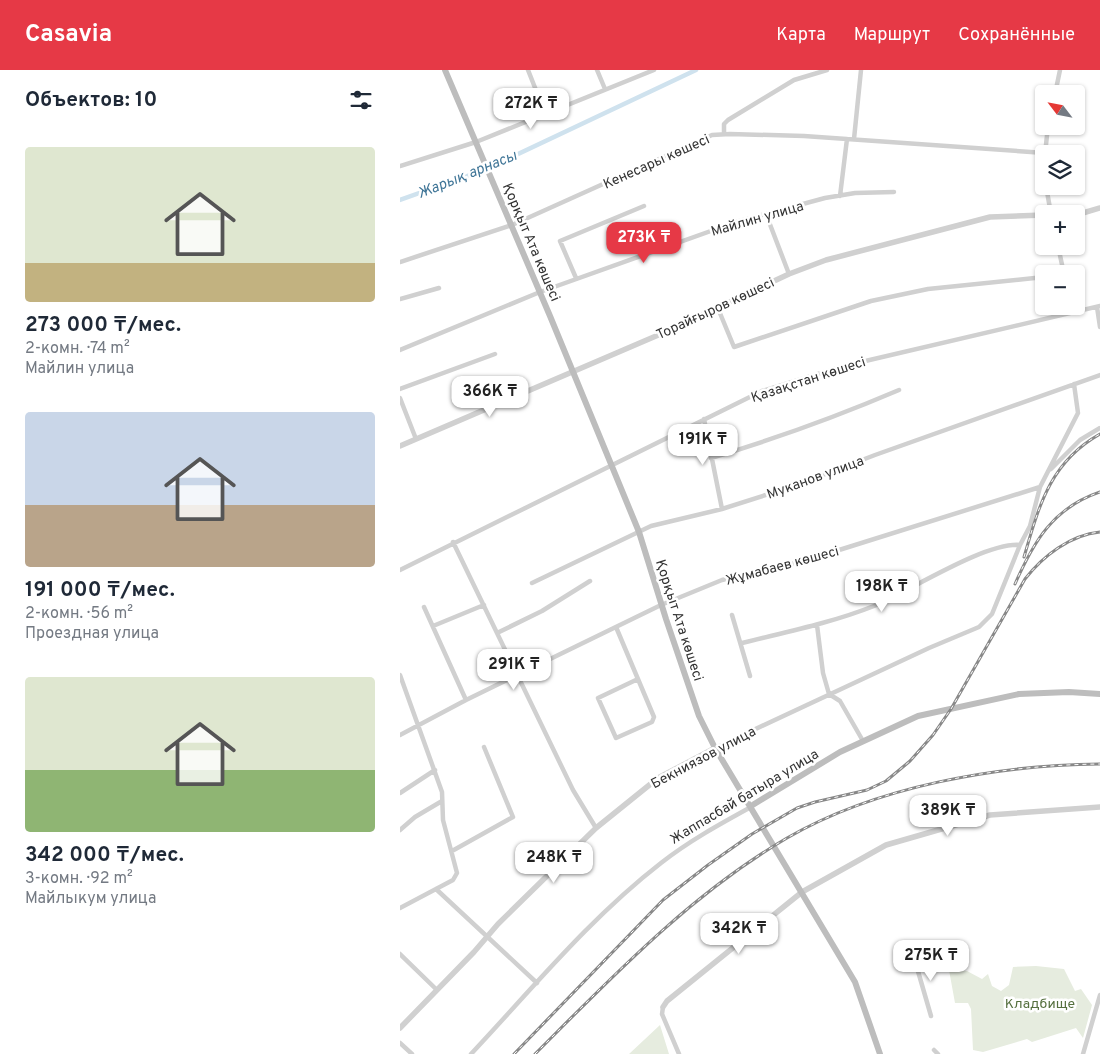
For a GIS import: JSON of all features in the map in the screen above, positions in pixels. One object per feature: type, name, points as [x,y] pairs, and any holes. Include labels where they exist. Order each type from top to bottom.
[{"type":"main road","points":[[445,70],[476,142]]},
{"type":"main road","name":"Қорқыт Ата көшесі","points":[[476,142],[639,532],[699,716],[715,748],[856,982],[880,1054]]},
{"type":"main road","name":"Жаппасбай батыра улица","points":[[751,806],[840,752],[918,716],[1019,694],[1069,692],[1100,694]]},
{"type":"street","points":[[528,70],[546,113]]},
{"type":"street","points":[[598,70],[605,89]]},
{"type":"street","points":[[400,166],[476,142],[654,70]]},
{"type":"street","points":[[724,134],[724,124],[728,120],[794,80],[827,70]]},
{"type":"street","points":[[854,139],[861,70]]},
{"type":"street","points":[[1057,85],[1060,70]]},
{"type":"street","name":"Кенесары көшесі","points":[[400,262],[512,225],[685,146],[712,136],[724,134],[854,139],[1035,153]]},
{"type":"street","points":[[840,196],[847,139]]},
{"type":"street","name":"Майлин улица","points":[[400,350],[576,278],[719,228],[766,214],[840,196],[894,192]]},
{"type":"street","points":[[576,278],[560,241],[644,206]]},
{"type":"street","points":[[1085,212],[1100,208]]},
{"type":"street","points":[[766,214],[789,274]]},
{"type":"street","name":"Торайғыров көшесі","points":[[400,446],[663,333],[789,274],[826,260],[990,217],[1035,215]]},
{"type":"street","points":[[718,306],[734,347],[871,302],[928,289],[1035,278]]},
{"type":"street","points":[[400,300],[439,288]]},
{"type":"street","points":[[1099,306],[1100,327]]},
{"type":"street","name":"Қазақстан көшесі","points":[[1085,310],[1099,306]]},
{"type":"street","name":"Қазақстан көшесі","points":[[400,570],[453,542],[762,392],[844,366],[962,337],[1064,315]]},
{"type":"street","points":[[400,390],[495,354]]},
{"type":"street","name":"Муканов улица","points":[[532,583],[651,526],[722,509],[797,486],[875,455],[1100,374]]},
{"type":"street","name":"Бекниязов улица","points":[[400,1028],[596,828],[658,778],[715,748],[829,694],[979,627],[992,614],[1020,545],[1030,526],[1040,487],[1078,413],[1074,384]]},
{"type":"street","points":[[711,458],[765,442],[847,412],[899,390]]},
{"type":"street","points":[[400,398],[416,439]]},
{"type":"street","points":[[704,419],[722,509]]},
{"type":"street","points":[[1048,472],[1080,440],[1100,428]]},
{"type":"street","name":"Жұмабаев көшесі","points":[[400,735],[466,700],[661,604],[722,580],[804,560],[1040,487]]},
{"type":"street","points":[[453,542],[573,790],[596,828]]},
{"type":"street","points":[[742,642],[817,625],[873,606],[972,558],[1008,544],[1020,545]]},
{"type":"street","points":[[497,633],[542,612],[590,581]]},
{"type":"street","points":[[432,626],[484,605]]},
{"type":"street","points":[[424,607],[466,700]]},
{"type":"street","points":[[732,615],[742,642],[750,676]]},
{"type":"street","points":[[817,625],[823,672],[829,694],[840,701],[863,741]]},
{"type":"street","points":[[616,627],[638,679],[654,720],[616,738],[598,698],[638,679]]},
{"type":"street","points":[[400,675],[442,792],[443,820],[452,851],[456,877],[400,908]]},
{"type":"street","points":[[452,851],[513,817],[484,747]]},
{"type":"street","points":[[400,792],[435,770]]},
{"type":"street","points":[[400,830],[415,817],[442,801]]},
{"type":"street","name":"Жаппасбай батыра улица","points":[[471,1054],[582,934],[660,864],[700,835],[751,806]]},
{"type":"street","points":[[679,1054],[662,1014],[662,1007],[666,1001],[802,892],[880,848],[952,825],[990,815],[1100,806]]},
{"type":"street","points":[[436,889],[536,983]]},
{"type":"street","points":[[400,954],[437,990]]},
{"type":"street","points":[[913,954],[931,1016]]},
{"type":"street","points":[[1083,1054],[1100,995]]},
{"type":"street","points":[[400,1043],[412,1054]]},
{"type":"green space","name":"Кладбище","points":[[1036,966],[1064,969],[1075,991],[1081,989],[1092,1005],[1083,1038],[1076,1028],[1032,1042],[1027,1039],[983,1052],[973,1050],[971,1009],[968,1003],[955,1003],[949,970],[967,971],[982,979],[988,974],[992,986],[1001,991],[1009,985],[1013,967]]},
{"type":"green space","points":[[660,1025],[669,1054],[629,1054]]},
{"type":"waterway","name":"Жарық арнасы","points":[[400,200],[484,170],[696,70]]},
{"type":"railway","points":[[1024,557],[1041,503],[1058,472],[1083,445],[1100,434]]},
{"type":"railway","points":[[1015,584],[1038,540],[1057,517],[1070,507],[1100,492]]},
{"type":"railway","points":[[514,1054],[663,900],[708,865],[752,834],[797,808],[867,790],[886,781],[910,761],[933,735],[951,709],[1025,579],[1040,562],[1058,548],[1078,537],[1100,532]]},
{"type":"railway","points":[[535,1054],[624,966],[686,910],[752,860],[787,838],[822,820],[899,792],[939,782],[1021,769],[1100,764]]}]
